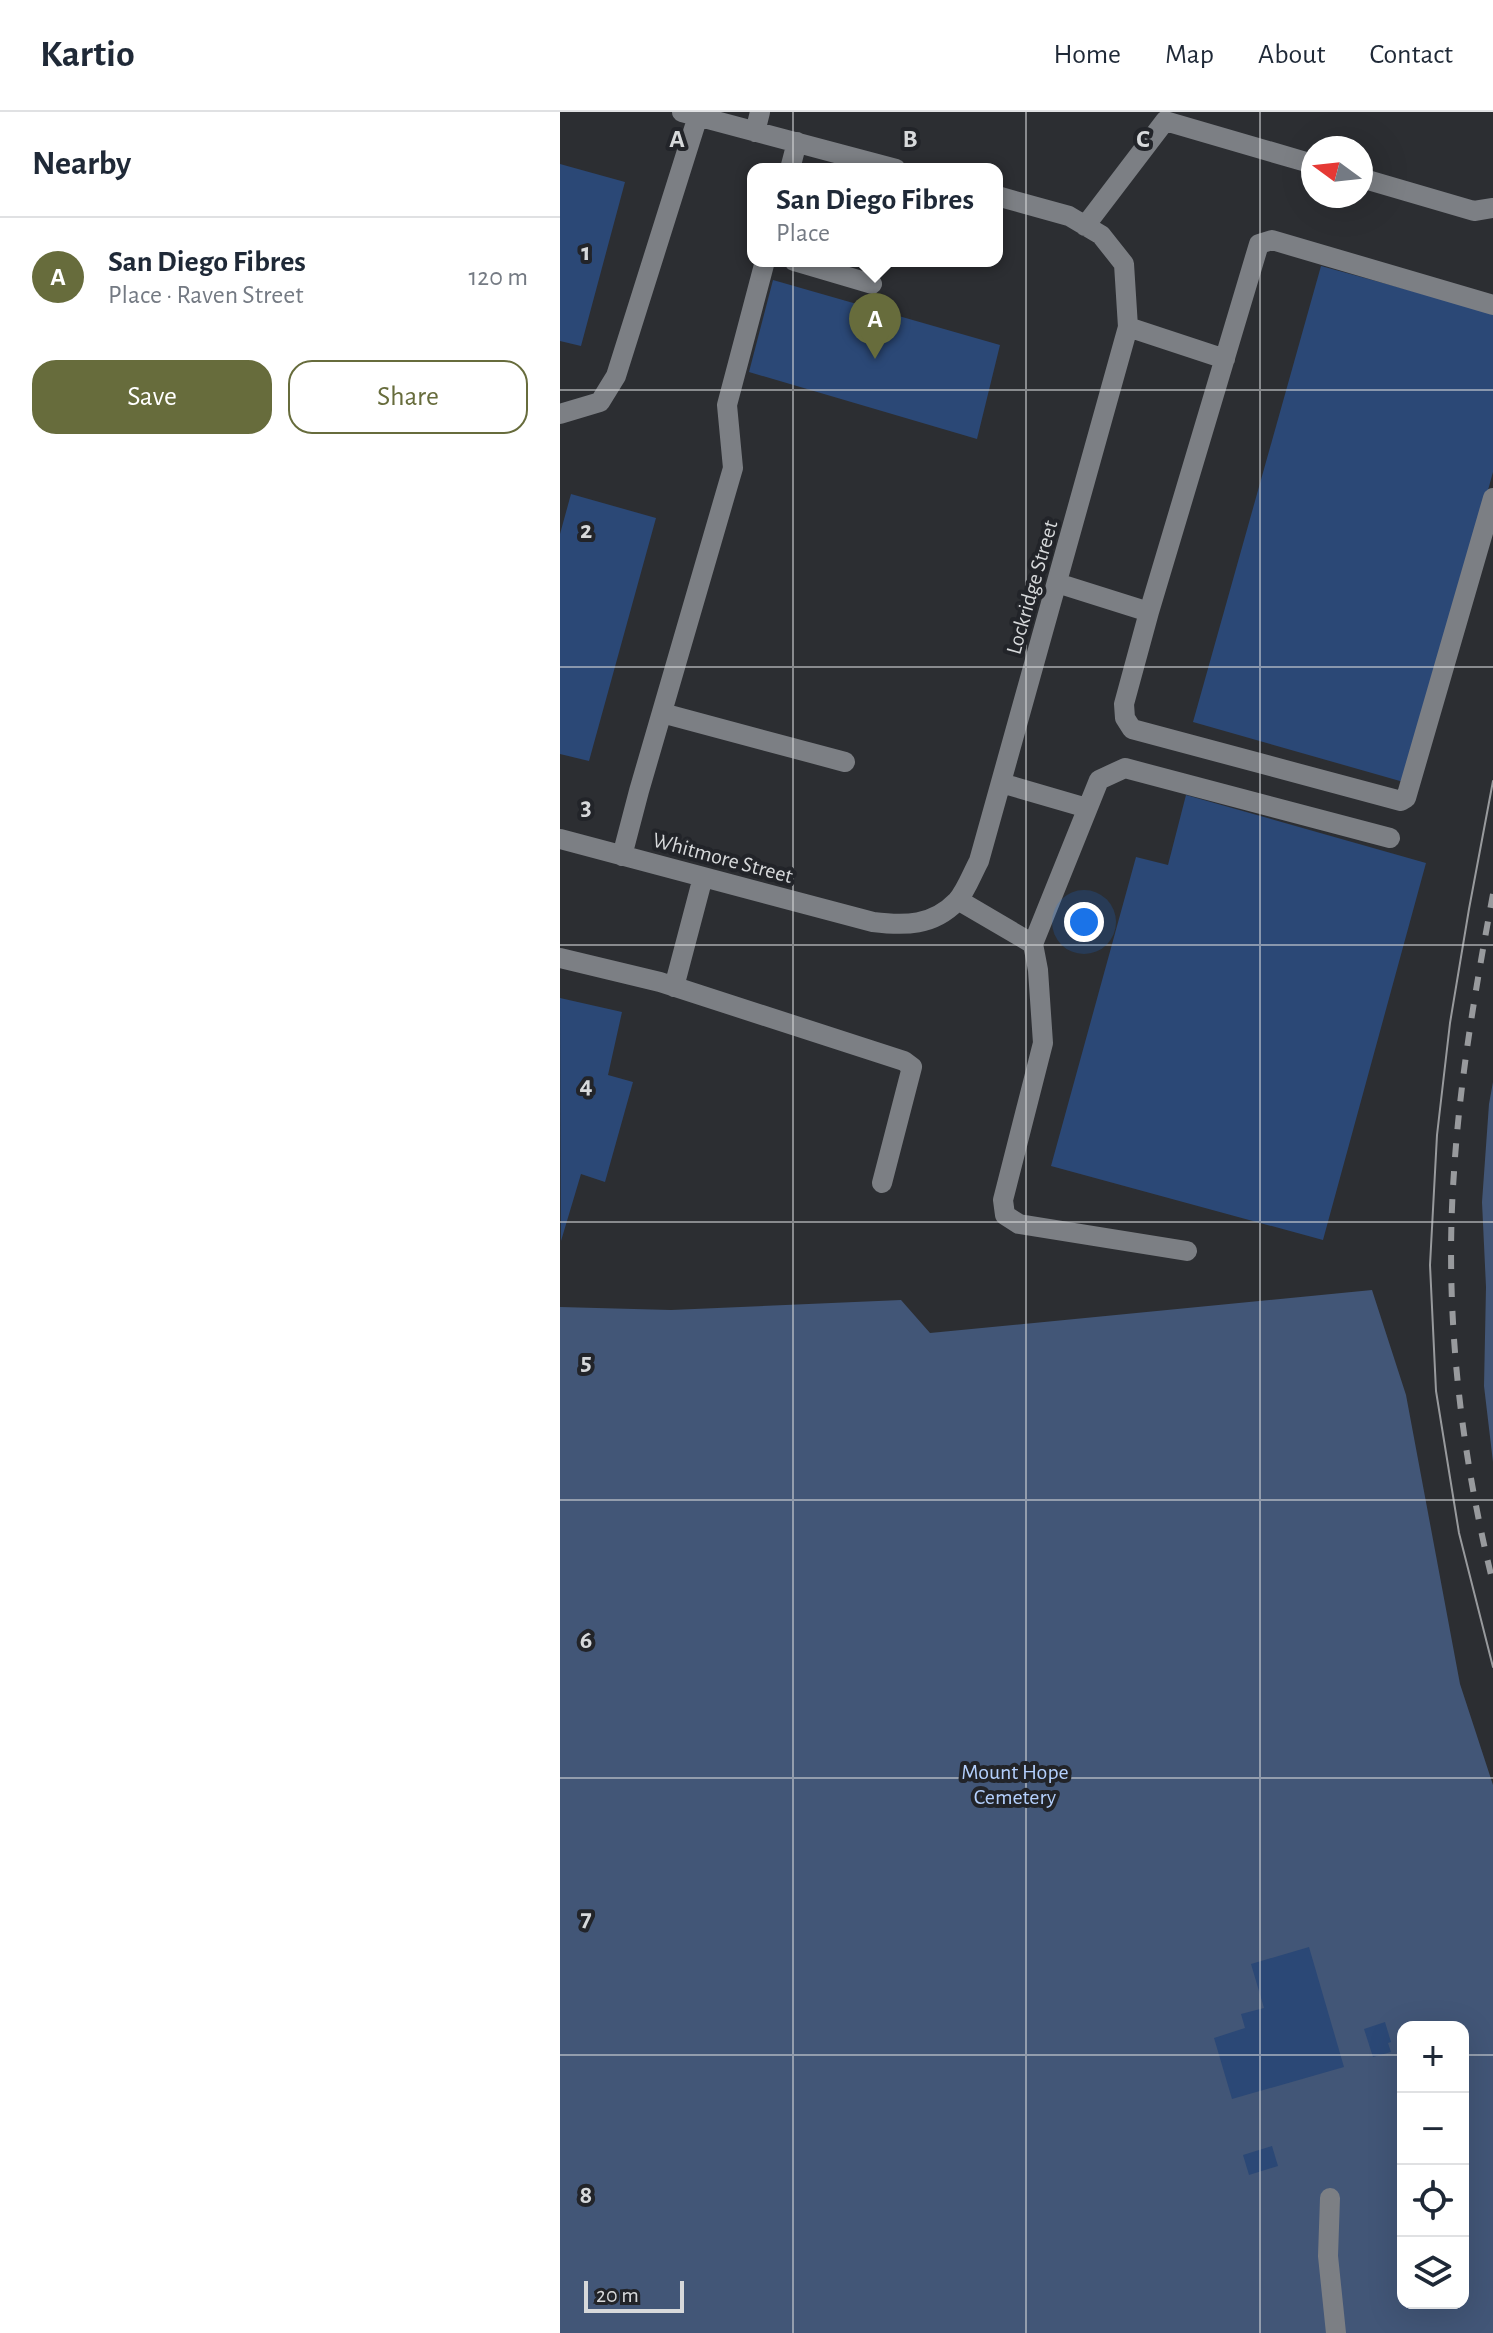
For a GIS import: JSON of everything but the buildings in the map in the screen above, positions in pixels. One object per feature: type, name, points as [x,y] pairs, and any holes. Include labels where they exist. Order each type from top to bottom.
[{"type":"street","points":[[560,414],[600,402],[616,376],[690,114],[758,122],[797,142],[874,163]]},
{"type":"street","points":[[1003,198],[1077,221],[1165,121],[1301,161]]},
{"type":"street","points":[[792,163],[797,142]]},
{"type":"street","points":[[1373,182],[1474,211],[1493,208]]},
{"type":"street","name":"Lockridge Street","points":[[873,922],[903,926],[933,919],[958,900],[979,861],[1128,327],[1124,264],[1101,235],[1077,221]]},
{"type":"street","points":[[1493,305],[1272,240],[1259,244],[1149,612],[1124,704],[1125,718],[1132,729],[1401,801],[1406,798],[1493,498]]},
{"type":"street","points":[[622,856],[733,468],[727,405],[763,267]]},
{"type":"street","points":[[814,267],[872,284]]},
{"type":"street","points":[[1128,327],[1225,359]]},
{"type":"street","points":[[1057,583],[1149,612]]},
{"type":"street","points":[[662,713],[845,762]]},
{"type":"street","points":[[1187,1251],[1019,1224],[1005,1215],[1003,1200],[1043,1043],[1033,944],[1099,780],[1125,768],[1390,838]]},
{"type":"street","points":[[1001,783],[1087,808]]},
{"type":"street","name":"Whitmore Street","points":[[560,839],[873,922]]},
{"type":"street","points":[[674,987],[703,877]]},
{"type":"street","points":[[958,900],[1033,944]]},
{"type":"street","points":[[560,958],[674,987],[904,1061],[912,1067],[882,1183]]},
{"type":"street","points":[[1330,2198],[1328,2256],[1336,2333]]},
{"type":"green space","points":[[1493,1082],[1493,1462],[1484,1386],[1486,1287],[1482,1202]]},
{"type":"green space","name":"Mount Hope Cemetery","points":[[1372,1290],[1406,1395],[1460,1684],[1493,1785],[1493,2333],[560,2333],[560,1307],[671,1310],[901,1300],[930,1333]]},
{"type":"tram line","points":[[1493,781],[1450,1023],[1437,1135],[1430,1265],[1436,1391],[1459,1533],[1493,1667]]},
{"type":"railway","points":[[1493,894],[1460,1102],[1451,1223],[1457,1379],[1472,1482],[1493,1583]]},
{"type":"place","name":"San Diego Fibres","points":[[875,359]]}]
